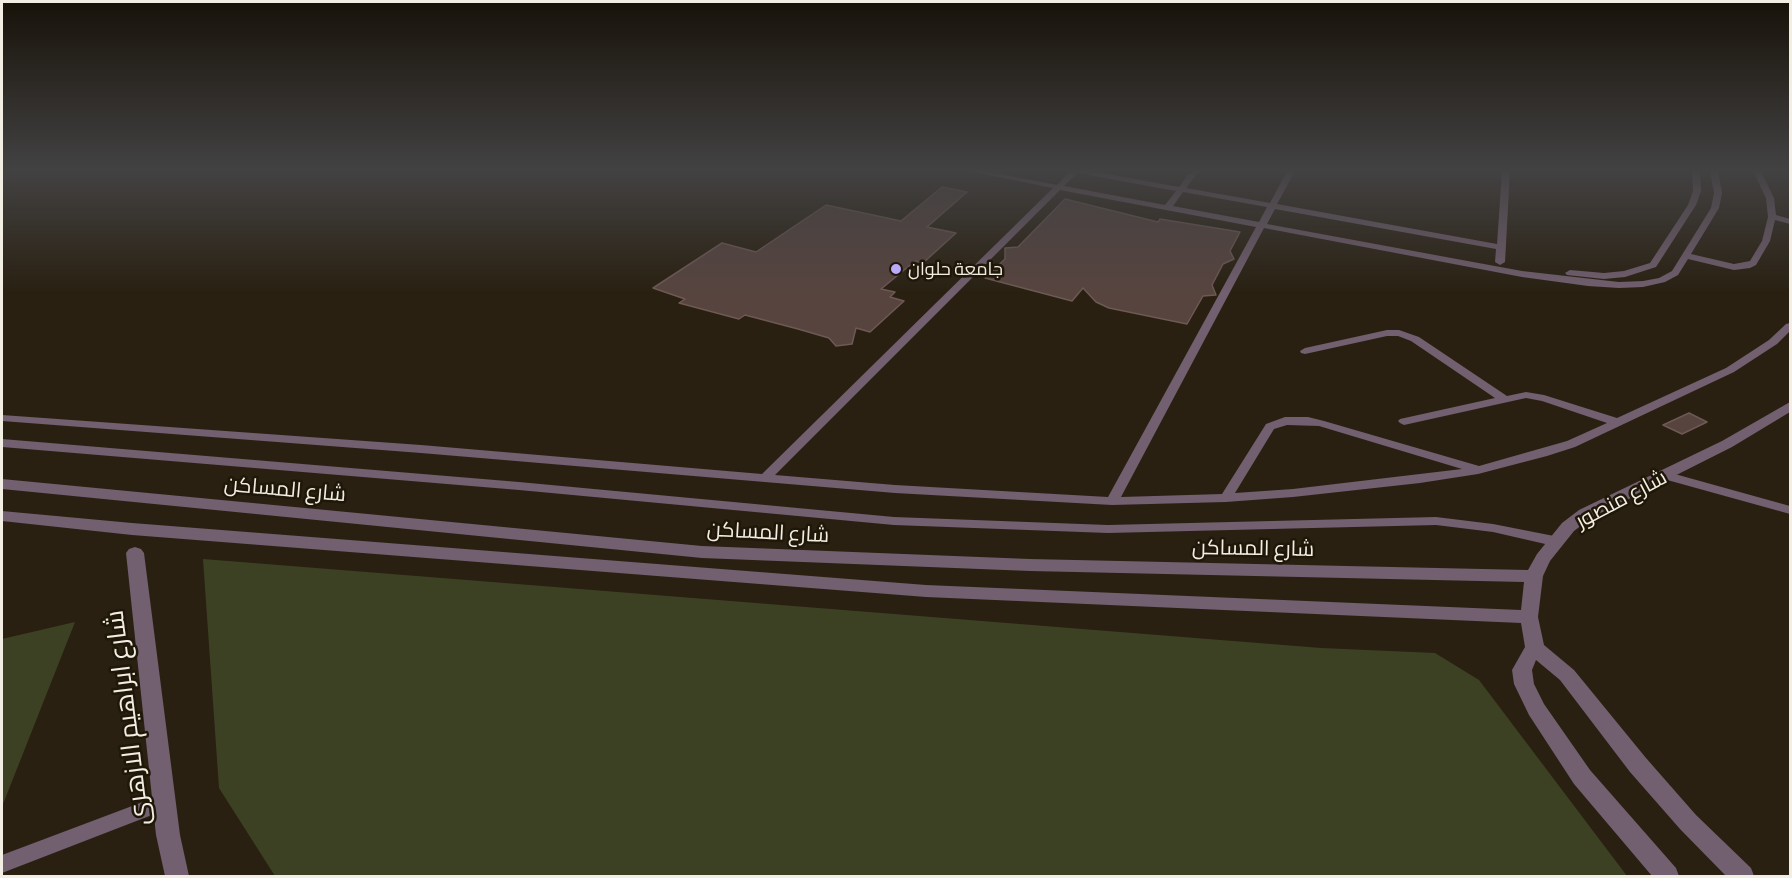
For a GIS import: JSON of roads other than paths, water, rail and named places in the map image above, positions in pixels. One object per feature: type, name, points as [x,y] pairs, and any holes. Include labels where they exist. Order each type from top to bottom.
[{"type":"street","name":"شارع منصور","points":[[1535,648],[1528,617],[1534,576],[1554,541],[1585,514],[1726,444],[1791,406]]},
{"type":"street","name":"شارع المساكن","points":[[2,484],[702,552],[1029,565],[1534,576]]},
{"type":"street","points":[[2,516],[144,530],[926,591],[1528,617]]},
{"type":"street","name":"شارع ابراهيم الازهرى","points":[[135,554],[164,802],[177,876]]},
{"type":"street","points":[[1667,876],[1619,824],[1582,777],[1536,709],[1524,684],[1522,670],[1526,659],[1535,648],[1573,682],[1638,765],[1688,822],[1742,876]]},
{"type":"lane","points":[[764,479],[1034,212]]},
{"type":"lane","points":[[1211,212],[1522,274],[1588,284],[1619,285],[1662,279],[1675,273],[1713,212]]},
{"type":"lane","points":[[1112,501],[1269,212]]},
{"type":"lane","points":[[1305,212],[1501,247]]},
{"type":"lane","points":[[1500,262],[1503,212]]},
{"type":"lane","points":[[1264,222],[1500,262],[1595,275],[1625,274],[1653,265],[1689,212]]},
{"type":"lane","points":[[1687,256],[1734,267],[1751,265],[1766,241],[1771,212]]},
{"type":"lane","points":[[1772,217],[1791,221]]},
{"type":"lane","points":[[2,418],[421,449],[928,491],[1112,501],[1226,498],[1358,487],[1479,470],[1553,450],[1730,370],[1773,342],[1791,326]]},
{"type":"lane","points":[[1305,351],[1387,333],[1399,333],[1415,339],[1504,399]]},
{"type":"lane","points":[[1404,421],[1526,395],[1544,398],[1616,422]]},
{"type":"lane","points":[[1226,498],[1270,427],[1286,421],[1320,423],[1479,470]]},
{"type":"lane","points":[[2,443],[542,488],[894,521],[1044,528],[1119,528],[1436,521],[1493,528],[1554,541]]},
{"type":"lane","points":[[1664,475],[1791,510]]},
{"type":"lane","points":[[2,864],[164,802]]},
{"type":"place","name":"جامعة حلوان","points":[[896,269]]}]
